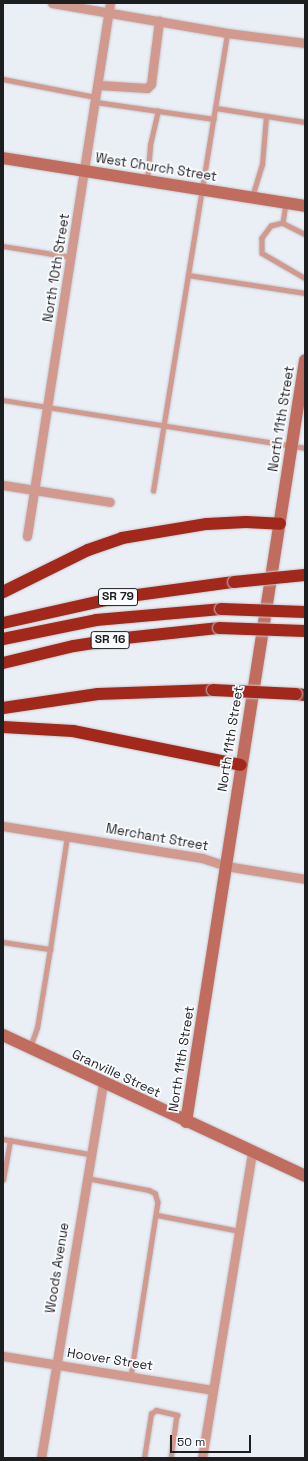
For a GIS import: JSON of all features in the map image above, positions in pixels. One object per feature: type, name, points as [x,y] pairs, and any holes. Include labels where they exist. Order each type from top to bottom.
[{"type":"highway","points":[[3,592],[88,550],[122,538],[201,525],[231,522],[280,524]]},
{"type":"highway","name":"SR 79","points":[[3,623],[115,598],[234,582],[305,575]]},
{"type":"highway","name":"SR 16","points":[[3,639],[96,620],[221,609],[305,612]]},
{"type":"highway","name":"SR 16","points":[[3,663],[125,638],[219,628],[305,631]]},
{"type":"highway","points":[[3,708],[98,694],[213,690],[300,695]]},
{"type":"highway","points":[[3,727],[73,731],[241,765]]},
{"type":"street","points":[[52,3],[109,14],[227,33],[305,43]]},
{"type":"street","name":"North 10th Street","points":[[28,536],[49,408],[84,171],[97,100],[110,3]]},
{"type":"street","points":[[99,85],[147,88],[151,84],[159,21]]},
{"type":"street","name":"West Church Street","points":[[3,158],[305,206]]},
{"type":"street","name":"North 11th Street","points":[[186,1122],[241,765],[303,381],[305,360]]},
{"type":"street","points":[[3,485],[110,502]]},
{"type":"street","name":"Merchant Street","points":[[3,826],[202,858],[226,866],[305,879]]},
{"type":"street","name":"Granville Street","points":[[3,1035],[252,1153],[305,1176]]},
{"type":"street","name":"Woods Avenue","points":[[41,1458],[85,1178],[103,1083]]},
{"type":"street","points":[[202,1458],[252,1153]]},
{"type":"street","name":"Hoover Street","points":[[3,1356],[212,1390]]},
{"type":"lane","points":[[153,491],[227,33]]},
{"type":"lane","points":[[3,79],[97,100],[214,119]]},
{"type":"lane","points":[[216,108],[305,122]]},
{"type":"lane","points":[[147,181],[150,145],[158,111]]},
{"type":"lane","points":[[252,197],[262,164],[266,116]]},
{"type":"lane","points":[[283,223],[286,203]]},
{"type":"lane","points":[[305,234],[283,223],[271,226],[262,238],[262,253],[305,278]]},
{"type":"lane","points":[[3,246],[72,257]]},
{"type":"lane","points":[[188,275],[305,293]]},
{"type":"lane","points":[[3,400],[164,427],[305,448]]},
{"type":"lane","points":[[30,1048],[37,1028],[66,836]]},
{"type":"lane","points":[[3,942],[50,949]]},
{"type":"lane","points":[[3,1139],[89,1154]]},
{"type":"lane","points":[[3,1180],[10,1141]]},
{"type":"lane","points":[[85,1178],[149,1190],[157,1197],[157,1215],[131,1376]]},
{"type":"lane","points":[[157,1215],[239,1231]]},
{"type":"lane","points":[[144,1458],[151,1414],[156,1410],[177,1415],[171,1458]]}]
